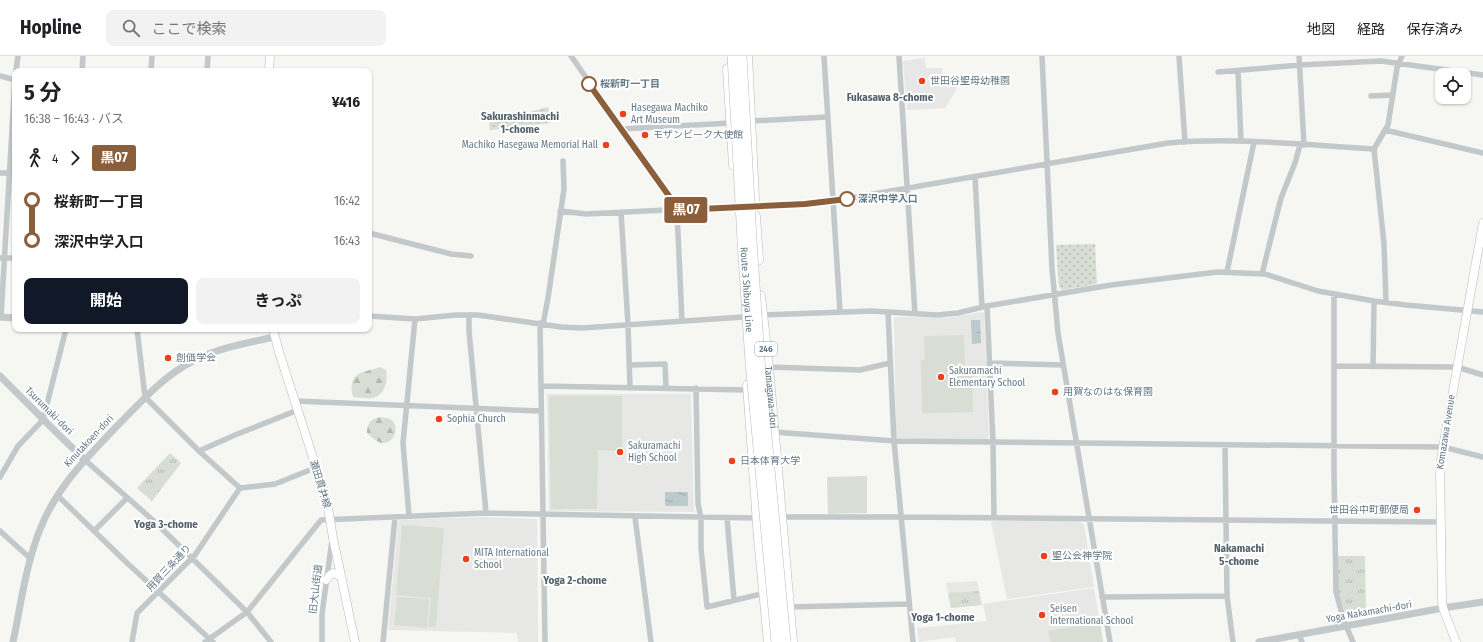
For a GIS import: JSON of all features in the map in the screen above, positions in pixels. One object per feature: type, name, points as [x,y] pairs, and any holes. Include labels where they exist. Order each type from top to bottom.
[{"type":"highway","name":"246","points":[[728,56],[748,390],[757,518],[769,642]]},
{"type":"highway","name":"Route 3 Shibuya Line","points":[[733,56],[743,240],[752,362],[777,642]]},
{"type":"highway","name":"Route 3 Shibuya Line","points":[[741,56],[759,360],[785,642]]},
{"type":"highway","name":"Tamagawa-dori","points":[[747,56],[762,315],[774,432],[780,517],[792,642]]},
{"type":"main road","points":[[269,68],[270,56]]},
{"type":"main road","name":"Komazawa Avenue","points":[[1456,642],[1443,608],[1442,601],[1440,469],[1483,223]]},
{"type":"main road","name":"瀬田貫井線","points":[[273,333],[315,468],[327,501],[333,538],[355,642]]},
{"type":"main road","points":[[326,580],[333,573],[341,576]]},
{"type":"street","points":[[16,68],[18,56]]},
{"type":"street","points":[[82,68],[83,56]]},
{"type":"street","points":[[151,68],[152,56]]},
{"type":"street","points":[[207,68],[208,56]]},
{"type":"street","points":[[571,56],[677,208],[681,211],[833,201],[1168,143],[1241,141],[1374,149]]},
{"type":"street","points":[[824,56],[840,312]]},
{"type":"street","points":[[899,56],[915,314]]},
{"type":"street","points":[[1042,56],[1046,165],[1054,295],[1063,365],[1110,642]]},
{"type":"street","points":[[1179,56],[1185,142]]},
{"type":"street","points":[[1262,274],[1281,198],[1302,145],[1299,56]]},
{"type":"street","points":[[1386,302],[1384,244],[1374,149],[1388,125],[1397,68],[1402,56]]},
{"type":"street","points":[[1218,72],[1300,65],[1381,61],[1483,75]]},
{"type":"street","points":[[1238,70],[1241,141]]},
{"type":"street","points":[[0,76],[12,78]]},
{"type":"street","points":[[1371,96],[1393,96]]},
{"type":"street","points":[[750,121],[828,117]]},
{"type":"street","points":[[621,129],[731,123]]},
{"type":"street","points":[[1385,130],[1483,153]]},
{"type":"street","points":[[1227,272],[1254,142]]},
{"type":"street","points":[[545,642],[541,324],[554,259],[565,179],[563,161]]},
{"type":"street","points":[[0,173],[12,173],[2,258],[0,317],[12,318]]},
{"type":"street","points":[[975,177],[989,363],[993,442],[994,518]]},
{"type":"street","points":[[560,211],[586,214],[666,210],[677,208]]},
{"type":"street","points":[[677,208],[678,258],[682,321]]},
{"type":"street","points":[[621,212],[628,324],[630,388]]},
{"type":"street","points":[[372,234],[452,254],[471,256]]},
{"type":"street","points":[[762,315],[872,311],[937,315],[958,313],[1113,284],[1217,272],[1262,274],[1318,291],[1406,306],[1483,312]]},
{"type":"street","points":[[1334,294],[1336,592],[1353,642]]},
{"type":"street","points":[[1373,367],[1374,301]]},
{"type":"street","points":[[888,313],[894,441],[913,642]]},
{"type":"street","points":[[372,316],[416,319],[478,315],[561,327],[582,328],[743,317]]},
{"type":"street","points":[[469,316],[469,331],[486,513]]},
{"type":"street","points":[[409,516],[403,443],[416,319]]},
{"type":"street","points":[[0,477],[18,446],[43,420],[65,332]]},
{"type":"street","points":[[137,332],[145,397],[199,452],[240,488],[275,484],[315,468]]},
{"type":"street","name":"Kinutakoen-dori","points":[[13,642],[31,559],[42,526],[57,495],[68,480],[85,460],[163,380],[193,361],[273,333]]},
{"type":"street","points":[[768,367],[860,370],[890,363]]},
{"type":"street","points":[[989,363],[1063,365]]},
{"type":"street","points":[[630,365],[665,364],[666,388]]},
{"type":"street","points":[[1334,366],[1457,367],[1483,375]]},
{"type":"street","name":"Tsurumaki-dori","points":[[0,376],[85,460]]},
{"type":"street","points":[[541,386],[748,390]]},
{"type":"street","points":[[696,388],[698,504],[701,517],[701,548],[707,607],[764,593]]},
{"type":"street","points":[[295,400],[541,411]]},
{"type":"street","points":[[199,452],[235,435],[298,410]]},
{"type":"street","points":[[774,432],[894,441],[1443,447],[1483,457]]},
{"type":"street","points":[[1225,445],[1227,596],[1233,642]]},
{"type":"street","points":[[85,460],[156,523],[247,612],[271,642]]},
{"type":"street","name":"用賀三条通り","points":[[132,642],[137,613],[191,558],[240,488]]},
{"type":"street","points":[[57,495],[209,641],[247,612],[321,520],[486,513],[757,518]]},
{"type":"street","points":[[94,531],[127,498]]},
{"type":"street","points":[[635,516],[651,642]]},
{"type":"street","points":[[383,642],[395,517]]},
{"type":"street","points":[[780,517],[1440,522]]},
{"type":"street","points":[[727,518],[734,600]]},
{"type":"street","points":[[0,531],[31,559]]},
{"type":"street","name":"旧大山街道","points":[[322,642],[322,614],[333,538]]},
{"type":"street","points":[[1102,597],[1227,596]]},
{"type":"street","name":"Yoga Nakamachi-dori","points":[[1260,642],[1346,623],[1483,602]]},
{"type":"street","points":[[789,607],[909,604]]},
{"type":"street","points":[[1300,634],[1302,642]]},
{"type":"shaded area","points":[[925,58],[926,68],[942,68],[943,78],[958,78],[956,90],[945,108],[907,110],[903,61]]},
{"type":"shaded area","name":"Sakuramachi Elementary School","points":[[983,312],[989,437],[987,440],[896,437],[894,317],[948,318]]},
{"type":"shaded area","name":"Sakuramachi High School","points":[[547,394],[691,394],[694,512],[549,511]]},
{"type":"shaded area","name":"MITA International School","points":[[485,517],[537,519],[538,642],[518,642],[517,633],[388,630],[398,523],[400,520]]},
{"type":"shaded area","name":"聖公会神学院","points":[[993,521],[1079,521],[1084,525],[1094,587],[1007,599],[991,523]]},
{"type":"shaded area","name":"Seisen International School","points":[[977,581],[982,604],[1094,588],[1103,642],[956,642],[955,637],[919,642],[917,628],[987,621],[983,605],[951,608],[946,583]]},
{"type":"green space","points":[[548,107],[551,121],[550,123],[490,130],[489,123]]},
{"type":"green space","points":[[1095,244],[1097,284],[1062,290],[1059,287],[1056,245]]},
{"type":"green space","points":[[964,335],[965,372],[972,373],[973,412],[922,413],[921,360],[925,360],[924,336]]},
{"type":"green space","points":[[380,367],[386,370],[387,374],[383,391],[376,397],[353,397],[352,383],[354,378],[362,373]]},
{"type":"green space","points":[[550,396],[622,396],[622,451],[598,450],[597,509],[551,509]]},
{"type":"green space","points":[[380,417],[392,420],[396,430],[392,439],[386,443],[382,443],[374,439],[367,433],[370,422]]},
{"type":"green space","points":[[170,453],[181,463],[152,501],[137,488]]},
{"type":"green space","points":[[867,476],[867,513],[828,514],[827,477]]},
{"type":"green space","points":[[402,525],[444,528],[436,627],[428,627],[431,598],[396,595]]},
{"type":"green space","points":[[1338,556],[1365,556],[1366,612],[1364,617],[1349,620],[1347,618],[1338,591]]},
{"type":"green space","points":[[979,591],[981,605],[951,608],[948,593]]},
{"type":"green space","points":[[397,597],[429,599],[427,628],[394,625]]},
{"type":"green space","points":[[1100,622],[1103,642],[1051,642],[1048,631]]},
{"type":"water","points":[[971,320],[980,320],[981,343],[972,344]]},
{"type":"water","points":[[665,492],[688,492],[688,506],[665,506]]},
{"type":"bus line","name":"黒07","points":[[589,84],[681,211],[805,204],[847,199]]},
{"type":"place","name":"世田谷聖母幼稚園","points":[[922,81]]},
{"type":"place","name":"桜新町一丁目","points":[[589,84]]},
{"type":"place","name":"Hasegawa Machiko Art Museum","points":[[623,114]]},
{"type":"place","name":"モザンビーク大使館","points":[[645,135]]},
{"type":"place","name":"Machiko Hasegawa Memorial Hall","points":[[606,145]]},
{"type":"place","name":"深沢中学入口","points":[[847,199]]},
{"type":"place","name":"創価学会","points":[[168,358]]},
{"type":"place","name":"Sakuramachi Elementary School","points":[[941,377]]},
{"type":"place","name":"用賀なのはな保育園","points":[[1055,392]]},
{"type":"place","name":"Sophia Church","points":[[439,419]]},
{"type":"place","name":"Sakuramachi High School","points":[[620,452]]},
{"type":"place","name":"日本体育大学","points":[[732,461]]},
{"type":"place","name":"世田谷中町郵便局","points":[[1417,510]]},
{"type":"place","name":"聖公会神学院","points":[[1044,556]]},
{"type":"place","name":"MITA International School","points":[[466,559]]},
{"type":"place","name":"Seisen International School","points":[[1042,615]]},
{"type":"district","name":"Fukasawa 8-chome","points":[[890,97]]},
{"type":"district","name":"Sakurashinmachi 1-chome","points":[[520,122]]},
{"type":"district","name":"Yoga 3-chome","points":[[166,524]]},
{"type":"district","name":"Nakamachi 5-chome","points":[[1239,554]]},
{"type":"district","name":"Yoga 2-chome","points":[[575,580]]},
{"type":"district","name":"Yoga 1-chome","points":[[943,617]]}]
